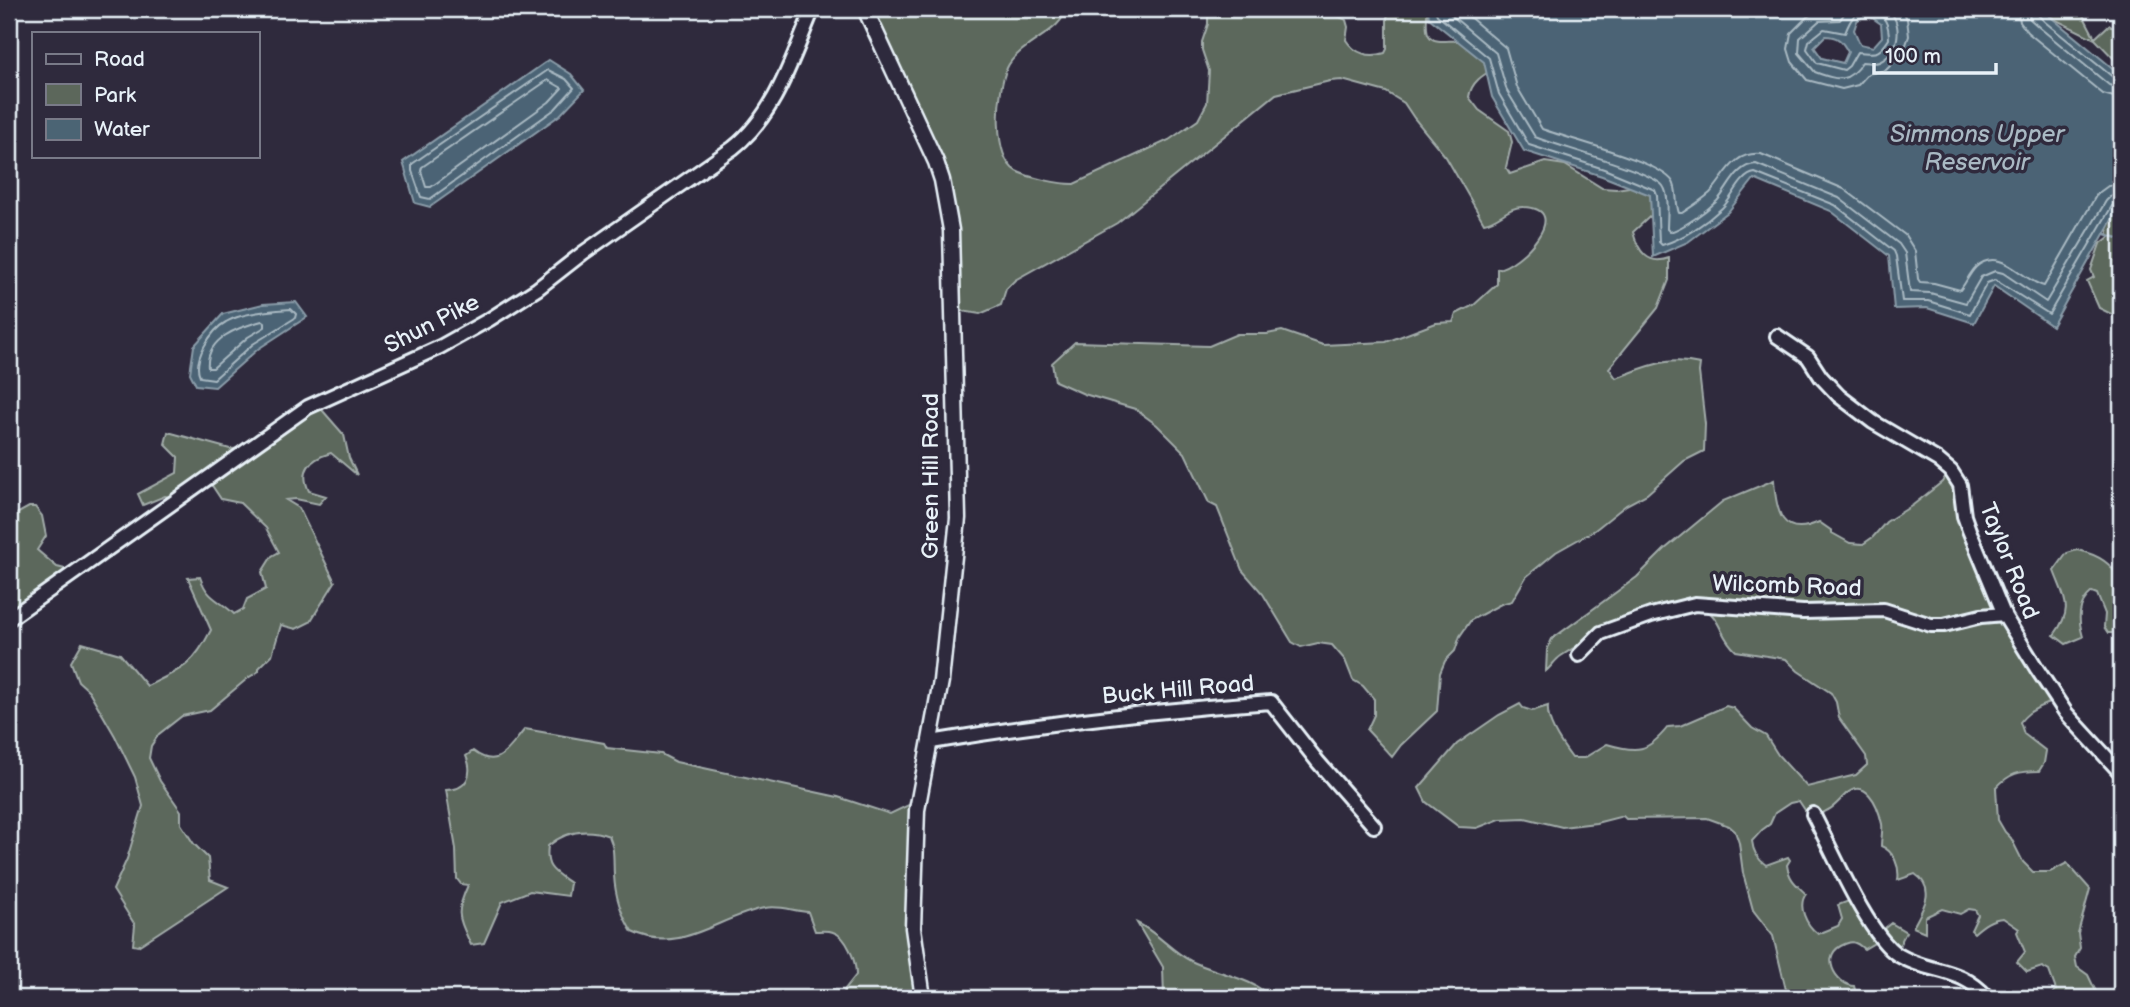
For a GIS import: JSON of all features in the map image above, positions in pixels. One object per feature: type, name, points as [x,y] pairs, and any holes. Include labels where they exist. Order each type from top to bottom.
[{"type":"main road","name":"Green Hill Road","points":[[865,9],[936,162],[951,230],[958,518],[941,681],[917,810],[913,928],[923,998]]},
{"type":"street","name":"Shun Pike","points":[[9,619],[308,407],[440,347],[490,319],[537,289],[583,253],[740,143],[753,131],[768,110],[813,9]]},
{"type":"street","name":"Taylor Road","points":[[1777,336],[1808,357],[1821,377],[1839,396],[1873,422],[1938,460],[1951,471],[1960,485],[1964,516],[1969,530],[2004,614],[2066,713],[2121,773]]},
{"type":"street","name":"Wilcomb Road","points":[[1579,655],[1601,633],[1651,615],[1695,604],[1802,612],[1884,610],[1931,625],[2004,614]]},
{"type":"street","name":"Buck Hill Road","points":[[931,742],[1028,726],[1208,706],[1271,702],[1318,762],[1374,825]]},
{"type":"street","points":[[1813,814],[1862,909],[1887,947],[1907,960],[1962,976],[1988,998]]},
{"type":"green space","points":[[1279,7],[1332,14],[1346,20],[1346,40],[1350,45],[1358,52],[1374,55],[1385,53],[1387,49],[1387,17],[1393,9],[1427,9],[1430,37],[1437,41],[1463,42],[1495,68],[1475,83],[1469,97],[1479,110],[1509,131],[1512,142],[1506,167],[1510,174],[1545,162],[1565,165],[1602,188],[1616,189],[1649,184],[1659,208],[1633,232],[1645,255],[1655,260],[1669,258],[1669,280],[1658,308],[1609,368],[1616,378],[1667,362],[1700,364],[1705,424],[1704,451],[1684,461],[1647,494],[1626,505],[1595,530],[1556,552],[1526,577],[1512,601],[1471,620],[1440,673],[1437,711],[1392,757],[1367,730],[1374,715],[1374,699],[1363,686],[1353,680],[1345,660],[1332,645],[1318,643],[1301,647],[1292,642],[1263,594],[1242,570],[1217,507],[1209,503],[1185,453],[1157,425],[1135,409],[1084,394],[1055,381],[1052,363],[1075,342],[1209,346],[1237,334],[1282,331],[1323,345],[1386,342],[1436,323],[1453,322],[1456,314],[1474,305],[1497,284],[1497,269],[1507,266],[1529,249],[1538,238],[1544,217],[1538,210],[1518,207],[1484,223],[1446,157],[1404,103],[1386,92],[1342,80],[1330,81],[1276,94],[1117,223],[1015,280],[1006,289],[1001,305],[980,314],[955,310],[943,179],[865,9],[1065,9],[1057,24],[1012,59],[1001,92],[999,122],[1003,152],[1016,171],[1045,180],[1074,184],[1169,140],[1198,120],[1207,103],[1209,71],[1202,42],[1208,24],[1208,9]]},
{"type":"green space","points":[[2042,9],[2080,9],[2095,38],[2109,25],[2120,38],[2121,66],[2095,39],[2054,19]]},
{"type":"green space","points":[[2121,198],[2121,319],[2099,308],[2087,281],[2094,277],[2091,270],[2100,244],[2109,237],[2107,229]]},
{"type":"green space","points":[[316,403],[344,435],[349,458],[357,475],[331,453],[324,455],[308,466],[305,477],[309,491],[326,496],[319,504],[296,499],[286,500],[299,508],[335,582],[310,622],[296,629],[281,625],[272,655],[259,671],[210,710],[182,716],[159,734],[151,746],[149,758],[160,781],[181,811],[181,824],[194,844],[208,858],[210,880],[228,887],[138,946],[133,945],[135,925],[113,890],[127,859],[143,806],[135,777],[115,736],[89,691],[78,681],[71,662],[82,643],[120,654],[147,686],[192,659],[211,630],[188,578],[200,577],[210,595],[234,614],[243,609],[247,599],[266,589],[262,572],[272,556],[279,552],[266,528],[240,503],[221,499],[207,478],[176,498],[165,496],[143,505],[138,494],[177,473],[178,457],[165,444],[168,432],[230,449],[249,448]]},
{"type":"green space","points":[[1949,471],[1988,575],[2058,701],[2037,708],[2020,722],[2024,734],[2046,751],[2044,763],[2039,771],[2015,774],[1996,788],[1998,820],[2023,862],[2033,872],[2050,872],[2067,863],[2090,889],[2078,933],[2080,948],[2075,957],[2077,967],[2088,975],[2099,998],[2049,998],[2056,990],[2049,971],[2042,967],[2027,972],[2017,962],[2025,952],[2017,932],[2019,929],[2003,918],[1987,923],[1974,933],[1971,930],[1978,915],[1975,910],[1969,909],[1960,914],[1942,909],[1925,917],[1925,932],[1913,927],[1926,899],[1925,886],[1915,874],[1898,880],[1895,860],[1886,848],[1881,846],[1880,816],[1874,801],[1864,790],[1851,791],[1831,808],[1815,816],[1805,810],[1799,801],[1790,803],[1775,813],[1770,824],[1752,841],[1756,854],[1766,865],[1788,857],[1790,875],[1806,894],[1802,904],[1804,915],[1818,934],[1838,926],[1842,919],[1838,905],[1857,898],[1879,933],[1891,923],[1906,932],[1896,952],[1878,941],[1864,949],[1853,942],[1837,949],[1832,955],[1833,968],[1841,980],[1854,986],[1856,994],[1847,998],[1788,998],[1773,936],[1753,910],[1743,873],[1739,843],[1735,831],[1729,826],[1707,818],[1626,819],[1623,816],[1562,827],[1525,818],[1500,819],[1477,828],[1459,827],[1426,802],[1419,788],[1457,744],[1520,704],[1532,711],[1548,706],[1552,726],[1572,758],[1584,758],[1607,744],[1626,749],[1648,746],[1668,727],[1680,726],[1726,706],[1733,708],[1752,728],[1766,736],[1778,755],[1807,787],[1856,775],[1867,765],[1866,756],[1839,718],[1831,693],[1798,671],[1786,659],[1736,651],[1713,616],[1702,606],[1629,625],[1593,638],[1561,656],[1546,671],[1547,650],[1552,639],[1637,577],[1665,549],[1723,501],[1774,480],[1779,511],[1789,524],[1796,527],[1819,522],[1850,543],[1863,544],[1886,522],[1942,482]]},
{"type":"green space","points":[[29,507],[35,507],[42,516],[46,536],[37,550],[57,567],[73,571],[9,618],[9,518]]},
{"type":"green space","points":[[2077,550],[2093,555],[2114,570],[2121,591],[2120,618],[2118,633],[2108,633],[2104,627],[2105,614],[2097,594],[2092,592],[2081,607],[2080,624],[2083,637],[2066,644],[2054,635],[2064,618],[2066,604],[2054,571],[2067,553]]},
{"type":"green space","points":[[525,729],[604,743],[607,748],[661,754],[676,762],[838,797],[890,814],[917,801],[915,862],[923,998],[842,998],[845,989],[856,975],[852,956],[838,934],[815,931],[808,912],[770,907],[748,912],[699,932],[667,940],[632,932],[617,898],[611,841],[609,836],[593,832],[569,834],[548,846],[549,864],[570,883],[568,896],[530,891],[502,902],[484,943],[471,945],[460,915],[461,903],[468,885],[461,884],[457,879],[456,849],[446,790],[459,787],[467,780],[469,769],[466,756],[473,751],[482,757],[497,758],[508,750]]},
{"type":"green space","points":[[1137,923],[1191,961],[1255,985],[1271,998],[1164,998],[1163,967]]},
{"type":"water","name":"Simmons Upper Reservoir","points":[[1428,9],[2041,9],[2121,75],[2121,204],[2052,326],[1994,286],[1974,323],[1927,308],[1894,309],[1889,256],[1831,211],[1754,179],[1728,212],[1688,242],[1653,257],[1650,195],[1602,176],[1524,151],[1492,97],[1484,62],[1429,18]],"holes":[[[1862,17],[1871,17],[1881,24],[1882,37],[1873,47],[1860,44],[1854,30],[1857,21]],[[1825,36],[1836,38],[1844,45],[1848,52],[1843,63],[1822,58],[1814,47]]]},
{"type":"water","points":[[549,60],[571,74],[584,90],[560,115],[430,207],[415,203],[403,162]]},
{"type":"water","points":[[296,302],[307,317],[258,349],[215,387],[196,385],[190,373],[194,346],[223,314],[263,304]]},
{"type":"waterway","points":[[2105,234],[2121,239]]}]
